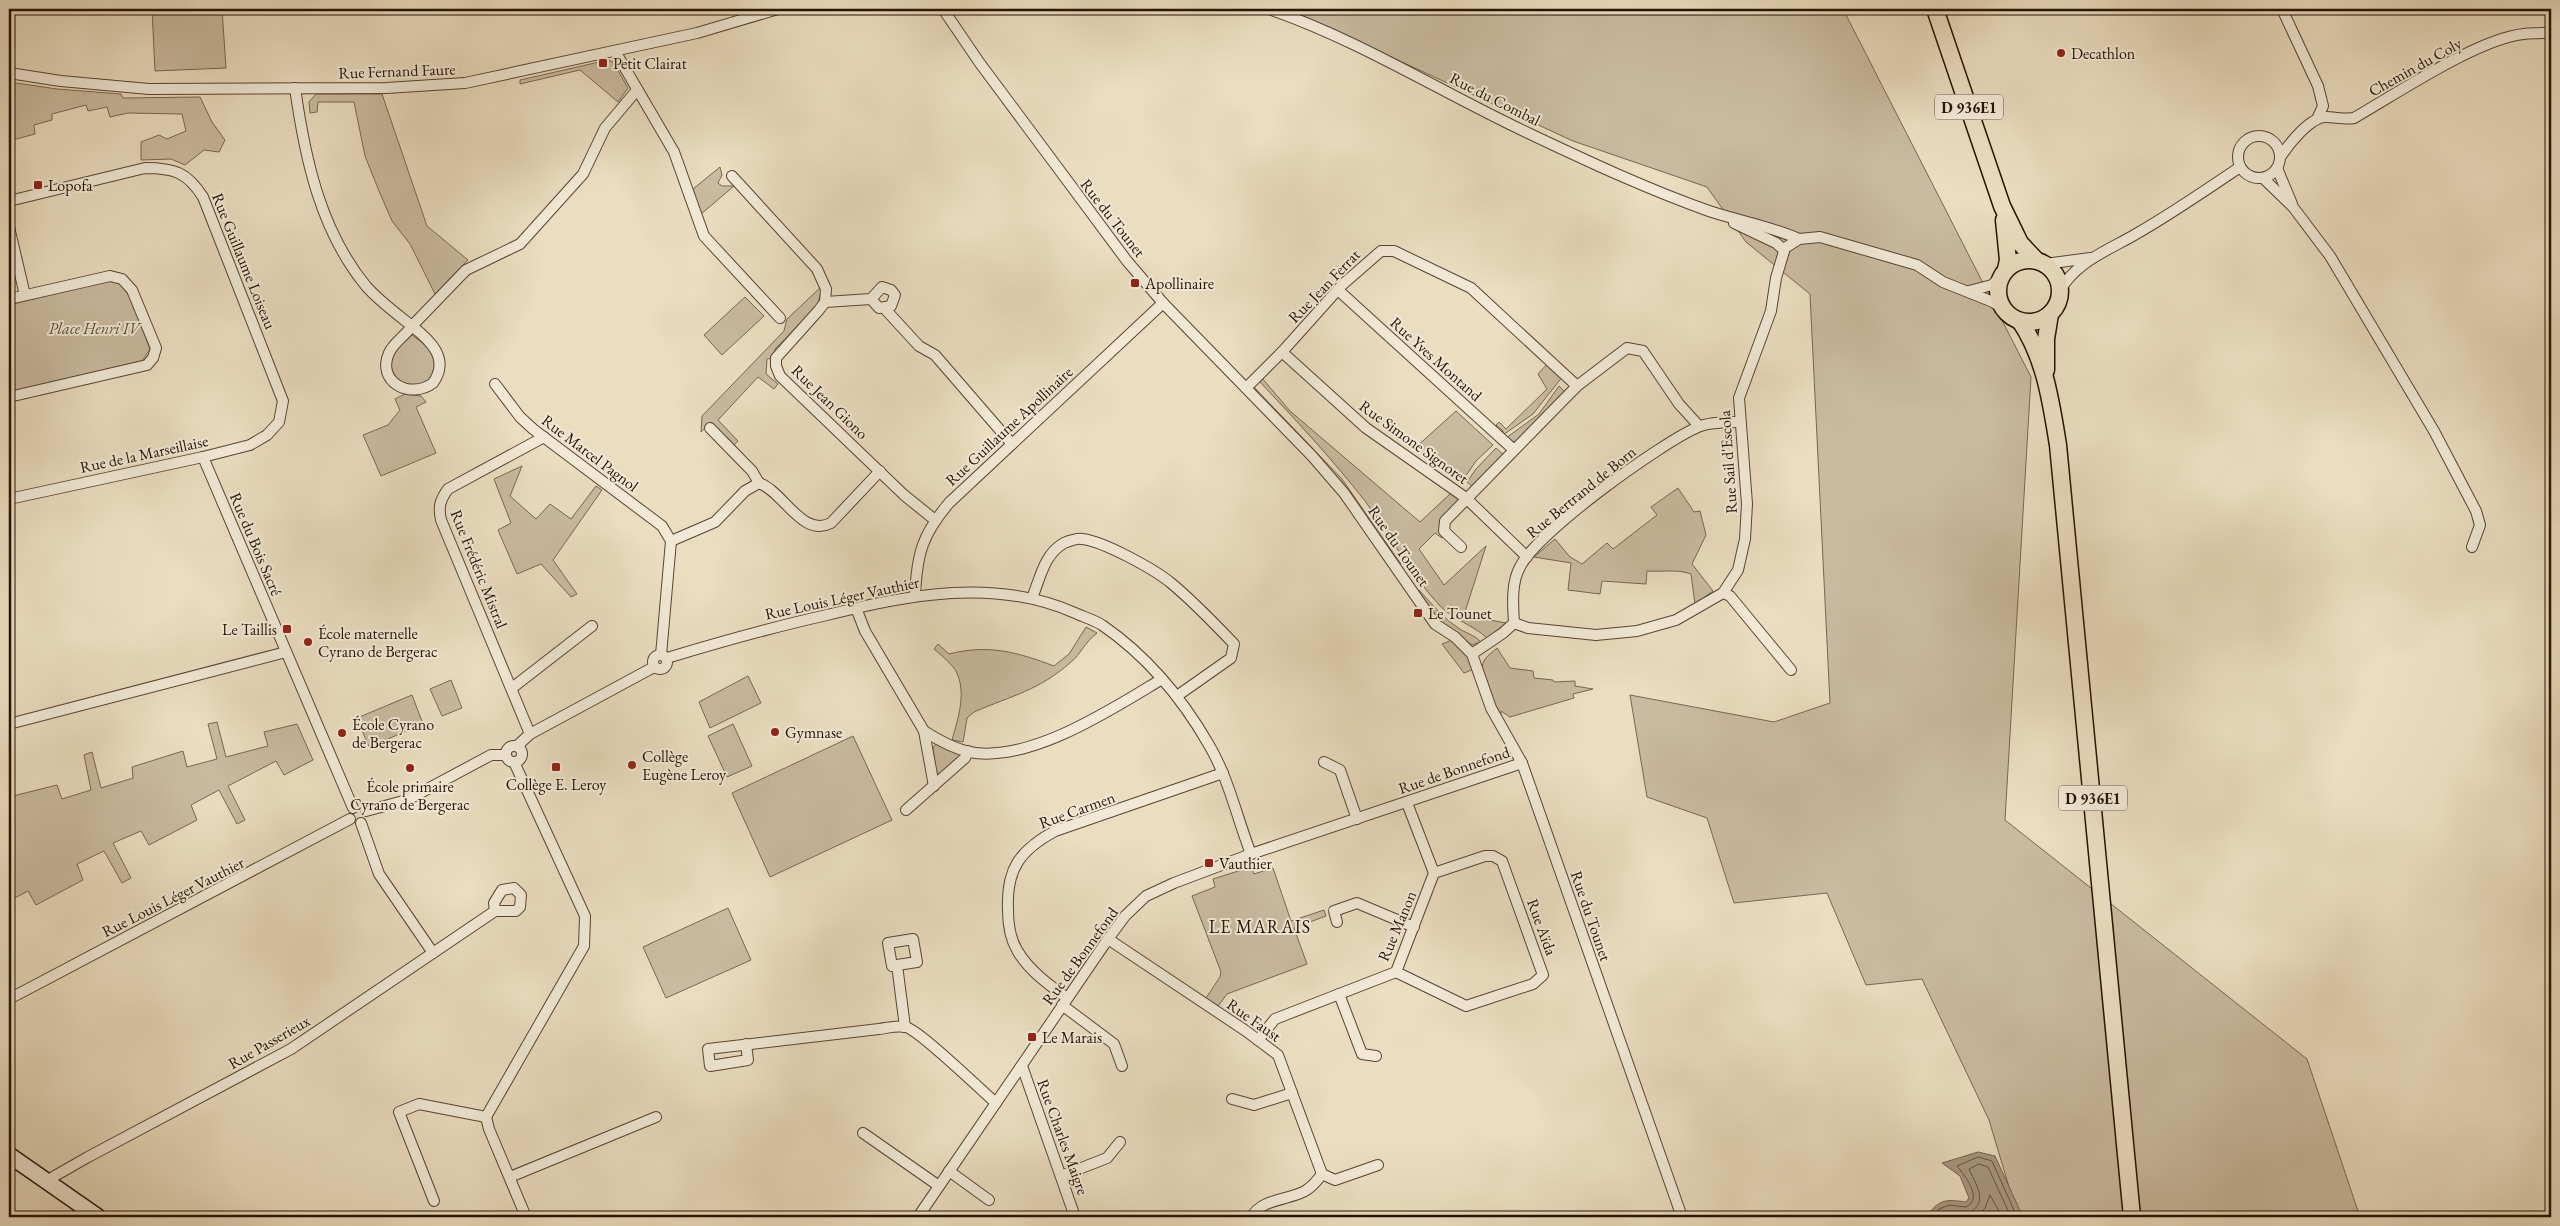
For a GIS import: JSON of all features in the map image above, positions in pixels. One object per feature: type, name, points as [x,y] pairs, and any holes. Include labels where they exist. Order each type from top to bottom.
[{"type":"main road","name":"D 936E1","points":[[1934,9],[2002,206],[2020,243],[2041,262]]},
{"type":"main road","name":"D 936E1","points":[[2002,206],[2007,247],[2003,273]]},
{"type":"main road","points":[[2020,260],[2041,262],[2053,271],[2059,281],[2059,300],[2050,314],[2041,320],[2031,322],[2020,321],[2002,308],[1998,293],[2003,273],[2020,260]]},
{"type":"main road","name":"D 936E1","points":[[2046,380],[2046,339],[2050,314]]},
{"type":"main road","name":"D 936E1","points":[[2020,321],[2032,342],[2046,380],[2058,445],[2068,525],[2132,1217]]},
{"type":"main road","points":[[9,1155],[98,1217]]},
{"type":"street","points":[[9,11],[15,9]]},
{"type":"street","name":"Rue Fernand Faure","points":[[9,72],[61,81],[149,89],[386,88],[465,83],[697,33],[778,9]]},
{"type":"street","name":"Rue du Tounet","points":[[943,9],[1078,198],[1127,261],[1163,303],[1344,493],[1435,624],[1455,637],[1472,654],[1491,708],[1522,763],[1682,1217]]},
{"type":"street","name":"Rue du Combal","points":[[1269,9],[1358,46],[1528,133],[1665,194],[1711,211],[1779,230],[1798,239],[1820,237],[1898,258],[1917,265],[1944,282],[1968,291],[2002,308]]},
{"type":"street","points":[[2280,156],[2299,133],[2317,119],[2323,106],[2318,86],[2282,9]]},
{"type":"street","name":"Chemin du Coly","points":[[2317,119],[2325,117],[2344,120],[2354,118],[2448,64],[2492,43],[2523,34],[2551,33]]},
{"type":"street","points":[[615,51],[674,152],[704,236],[780,318]]},
{"type":"street","points":[[296,88],[302,135],[311,175],[333,231],[353,268],[368,288],[412,326],[436,348],[441,366],[433,383],[426,388],[416,391],[399,387],[392,380],[386,363],[393,346],[412,326],[466,270],[520,244],[583,174],[605,128],[637,90]]},
{"type":"street","points":[[2299,133],[2282,139],[2261,135],[2251,136],[2244,142],[2237,156],[2240,167],[2247,175],[2262,178],[2293,207],[2330,256],[2434,431],[2476,510],[2480,525],[2472,547]]},
{"type":"street","points":[[2262,178],[2272,174],[2277,168],[2280,156],[2278,146],[2270,138]]},
{"type":"street","points":[[2060,291],[2065,282],[2091,258],[2136,234],[2240,167]]},
{"type":"street","name":"Rue Guillaume Loiseau","points":[[9,201],[145,168],[164,168],[178,172],[194,184],[202,197],[277,382],[283,401],[279,422]]},
{"type":"street","points":[[2277,168],[2293,207]]},
{"type":"street","points":[[732,176],[817,269],[826,290],[825,302],[871,299],[882,287],[891,290],[894,301],[885,309]]},
{"type":"street","name":"Rue du Combal","points":[[1711,211],[1776,243],[1784,250]]},
{"type":"street","points":[[9,226],[25,295]]},
{"type":"street","points":[[1784,250],[1798,239]]},
{"type":"street","name":"Rue Sail d'Escola","points":[[1514,623],[1528,628],[1596,635],[1637,631],[1676,620],[1723,593],[1738,570],[1745,539],[1747,504],[1739,422],[1739,398],[1771,311],[1776,278],[1784,250]]},
{"type":"street","name":"Rue Jean Ferrat","points":[[1246,388],[1282,352],[1338,290],[1381,251],[1394,251],[1471,288],[1577,386]]},
{"type":"street","points":[[2041,262],[2091,258]]},
{"type":"street","points":[[1968,291],[1992,284],[2003,273]]},
{"type":"street","points":[[9,299],[110,276],[122,279],[132,290],[156,348],[153,358],[147,365],[9,397]]},
{"type":"street","name":"Rue Yves Montand","points":[[1338,290],[1514,450]]},
{"type":"street","points":[[871,299],[879,308],[885,309],[919,346],[935,355],[1012,444]]},
{"type":"street","name":"Rue Jean Giono","points":[[825,302],[780,351],[776,366],[787,384],[923,512],[935,520]]},
{"type":"street","name":"Rue Guillaume Apollinaire","points":[[915,595],[916,562],[935,520],[949,503],[1163,303]]},
{"type":"street","points":[[1461,547],[1443,526],[1466,498],[1577,386],[1618,352],[1634,347],[1643,351],[1678,404],[1699,426]]},
{"type":"street","name":"Rue Simone Signoret","points":[[1282,352],[1366,428],[1466,498],[1527,557]]},
{"type":"street","name":"Rue Marcel Pagnol","points":[[495,384],[520,417],[662,526],[671,541]]},
{"type":"street","name":"Rue de la Marseillaise","points":[[9,499],[250,445],[267,435],[279,422]]},
{"type":"street","name":"Rue Bertrand de Born","points":[[1514,623],[1513,592],[1519,567],[1551,532],[1633,467],[1699,426],[1739,422]]},
{"type":"street","points":[[710,428],[752,471],[759,483],[773,490],[812,526],[822,527],[831,523],[880,472]]},
{"type":"street","name":"Rue Frédéric Mistral","points":[[530,734],[441,520],[438,508],[441,498],[448,488],[544,437]]},
{"type":"street","name":"Rue du Bois Sacré","points":[[203,457],[353,808]]},
{"type":"street","points":[[664,656],[671,541],[715,522],[751,486],[759,483]]},
{"type":"street","points":[[1032,598],[1046,562],[1053,552],[1064,543],[1080,538],[1095,541],[1112,549],[1169,581],[1202,610],[1234,644],[1232,658],[1177,696]]},
{"type":"street","name":"Rue Louis Léger Vauthier","points":[[510,758],[507,750],[512,746],[517,746],[530,734],[654,667],[660,670],[665,668],[664,656],[770,628],[915,595],[963,592],[1032,598],[1058,606],[1101,624],[1145,660],[1177,696],[1210,746],[1223,773],[1251,854]]},
{"type":"street","points":[[1723,593],[1730,596],[1791,670]]},
{"type":"street","points":[[856,608],[865,631],[924,731],[934,786]]},
{"type":"street","points":[[1472,654],[1514,623]]},
{"type":"street","points":[[512,688],[592,626]]},
{"type":"street","points":[[9,724],[286,652]]},
{"type":"street","points":[[924,731],[937,739],[968,752],[1006,751],[1067,732],[1090,722],[1162,679]]},
{"type":"street","points":[[906,810],[965,758],[968,752]]},
{"type":"street","points":[[366,811],[366,820],[361,823],[354,823],[350,819],[350,812],[353,808],[358,806],[366,811],[407,800],[491,755],[510,758],[585,916],[586,938],[584,946],[486,1117],[489,1129],[526,1217]]},
{"type":"street","points":[[1324,762],[1340,770],[1357,818]]},
{"type":"street","name":"Rue de Bonnefond","points":[[918,1217],[1108,939],[1125,916],[1146,896],[1174,883],[1251,854],[1522,763]]},
{"type":"street","name":"Rue Carmen","points":[[1122,1066],[1114,1044],[1064,1001],[1017,951],[1009,929],[1008,879],[1019,858],[1033,843],[1055,831],[1223,773]]},
{"type":"street","points":[[1407,803],[1434,873]]},
{"type":"street","name":"Rue Louis Léger Vauthier","points":[[9,999],[350,819]]},
{"type":"street","points":[[361,823],[379,874],[433,953]]},
{"type":"street","name":"Rue Aïda","points":[[1396,972],[1466,1006],[1533,984],[1542,975],[1502,861],[1493,856],[1484,856],[1434,873]]},
{"type":"street","name":"Rue Manon","points":[[1258,1040],[1276,1019],[1396,972],[1434,873]]},
{"type":"street","points":[[1338,922],[1334,911],[1357,903],[1414,927]]},
{"type":"street","name":"Rue Passerieux","points":[[49,1183],[53,1177],[88,1157],[291,1048],[495,911]]},
{"type":"street","name":"Rue Faust","points":[[1108,939],[1278,1055],[1322,1174]]},
{"type":"street","points":[[897,965],[905,1026]]},
{"type":"street","points":[[1339,994],[1362,1054],[1376,1056]]},
{"type":"street","points":[[746,1044],[905,1026],[924,1040],[996,1103]]},
{"type":"street","name":"Rue Charles Maigre","points":[[1022,1066],[1075,1217]]},
{"type":"street","points":[[1232,1099],[1254,1105],[1292,1093]]},
{"type":"street","points":[[434,1201],[399,1112],[419,1104],[486,1117]]},
{"type":"street","points":[[510,1178],[656,1117]]},
{"type":"street","points":[[863,1133],[939,1186]]},
{"type":"street","points":[[1061,1176],[1107,1158],[1120,1142]]},
{"type":"street","points":[[1252,1217],[1262,1206],[1304,1192],[1314,1185],[1322,1174],[1335,1180],[1378,1165]]},
{"type":"street","points":[[949,1171],[989,1200]]},
{"type":"green space","points":[[152,9],[222,9],[226,68],[155,71]]},
{"type":"green space","points":[[1287,9],[1843,9],[2031,377],[2005,820],[2307,1059],[2360,1217],[2018,1217],[1989,1120],[1922,979],[1866,985],[1827,893],[1734,903],[1707,818],[1647,797],[1630,695],[1774,722],[1830,703],[1810,294],[1746,242],[1707,187],[1573,141]]},
{"type":"green space","points":[[608,60],[613,62],[628,88],[618,102],[580,70],[520,84],[520,80]]},
{"type":"green space","points":[[9,82],[57,89],[121,94],[123,98],[200,97],[212,122],[225,140],[219,152],[204,150],[185,165],[171,159],[141,160],[141,142],[159,135],[167,139],[186,131],[182,114],[128,113],[110,117],[107,107],[88,111],[86,105],[52,114],[52,120],[34,125],[35,134],[9,141]]},
{"type":"green space","points":[[316,94],[382,94],[427,226],[468,260],[435,294],[410,244],[392,221],[379,191],[365,156],[354,102],[318,102],[317,112],[310,113],[309,102]]},
{"type":"green space","points":[[720,167],[722,175],[718,183],[722,186],[734,186],[700,215],[693,189]]},
{"type":"green space","name":"Place Henri IV","points":[[112,280],[120,281],[128,289],[150,349],[142,361],[9,392],[9,305]]},
{"type":"green space","points":[[822,286],[818,305],[775,349],[774,358],[767,359],[766,374],[778,384],[774,389],[758,377],[718,420],[738,441],[734,445],[711,422],[701,432],[702,416],[784,331],[787,319]]},
{"type":"green space","points":[[745,297],[764,316],[722,355],[704,335]]},
{"type":"green space","points":[[411,334],[430,349],[436,362],[432,374],[427,381],[420,385],[407,387],[399,380],[391,367],[394,354]]},
{"type":"green space","points":[[1548,363],[1563,376],[1533,414],[1503,435],[1503,431],[1496,425],[1499,422],[1506,429],[1547,389],[1538,374]]},
{"type":"green space","points":[[1262,378],[1290,411],[1420,522],[1451,493],[1459,499],[1441,520],[1442,538],[1435,533],[1419,549],[1444,585],[1486,546],[1464,615],[1506,623],[1487,638],[1440,606],[1410,568],[1365,501],[1314,440],[1259,381]]},
{"type":"green space","points":[[1253,386],[1342,479],[1401,564],[1399,566],[1253,390]]},
{"type":"green space","points":[[1559,386],[1566,393],[1518,442],[1510,441],[1506,438],[1539,414]]},
{"type":"green space","points":[[405,394],[421,396],[426,402],[416,407],[436,453],[381,476],[363,435],[388,425],[400,410],[395,399]]},
{"type":"green space","points":[[1456,411],[1493,445],[1476,461],[1463,480],[1415,448]]},
{"type":"green space","points":[[1496,448],[1504,455],[1473,487],[1467,482],[1476,469]]},
{"type":"green space","points":[[522,466],[510,496],[536,519],[550,504],[571,519],[596,486],[602,490],[553,560],[577,594],[571,597],[541,564],[517,574],[498,530],[511,523],[494,479]]},
{"type":"green space","points":[[1678,488],[1694,512],[1700,511],[1706,535],[1692,564],[1713,591],[1695,604],[1691,574],[1686,572],[1647,571],[1646,584],[1602,581],[1600,594],[1568,590],[1571,563],[1534,557],[1555,539],[1570,557],[1582,564],[1607,543],[1613,549],[1657,515],[1651,507]]},
{"type":"green space","points":[[1419,590],[1446,619],[1481,642],[1472,645],[1435,618],[1416,591]]},
{"type":"green space","points":[[1086,627],[1097,633],[1071,662],[1036,686],[974,712],[967,718],[963,742],[952,740],[960,706],[961,688],[956,671],[934,649],[938,644],[949,654],[977,650],[1002,651],[1015,653],[1054,666],[1069,654]]},
{"type":"green space","points":[[1452,640],[1466,654],[1474,669],[1464,673],[1442,644]]},
{"type":"green space","points":[[1497,648],[1510,668],[1533,671],[1534,678],[1553,680],[1554,682],[1575,681],[1575,686],[1593,689],[1573,694],[1574,698],[1510,717],[1501,711],[1501,716],[1486,688],[1482,672],[1482,665],[1485,659]]},
{"type":"green space","points":[[748,676],[761,703],[710,728],[699,702]]},
{"type":"green space","points":[[451,680],[462,708],[442,716],[430,689]]},
{"type":"green space","points":[[412,695],[423,724],[369,747],[357,718]]},
{"type":"green space","points":[[217,722],[226,757],[268,746],[264,732],[297,724],[313,760],[284,775],[276,761],[228,786],[245,820],[237,824],[219,790],[191,805],[197,820],[149,845],[141,831],[113,843],[131,878],[122,883],[104,851],[77,864],[83,880],[36,905],[28,891],[9,901],[9,797],[57,785],[62,799],[91,790],[84,755],[92,752],[101,788],[133,778],[132,767],[183,751],[187,767],[217,759],[208,724]]},
{"type":"green space","points":[[733,724],[752,766],[727,777],[708,736]]},
{"type":"green space","points":[[853,736],[892,820],[770,877],[732,793]]},
{"type":"green space","points":[[936,744],[960,753],[962,757],[941,775],[936,773],[933,748]]},
{"type":"green space","points":[[1251,867],[1254,874],[1273,868],[1291,921],[1324,910],[1326,916],[1294,928],[1307,964],[1227,994],[1218,1006],[1206,998],[1220,977],[1221,972],[1192,896],[1215,887],[1213,879]]},
{"type":"green space","points":[[728,908],[751,960],[666,998],[643,947]]},
{"type":"water","points":[[1978,1152],[1995,1156],[2023,1217],[1932,1217],[1931,1211],[1939,1204],[1951,1201],[1966,1202],[1969,1198],[1960,1176],[1942,1163]]},
{"type":"place","name":"Decathlon","points":[[2061,53]]},
{"type":"place","name":"Petit Clairat","points":[[603,63]]},
{"type":"place","name":"Lopofa","points":[[38,185]]},
{"type":"place","name":"Apollinaire","points":[[1135,283]]},
{"type":"place","name":"Le Tounet","points":[[1418,613]]},
{"type":"place","name":"Le Taillis","points":[[287,629]]},
{"type":"place","name":"École maternelle Cyrano de Bergerac","points":[[308,642]]},
{"type":"place","name":"Gymnase","points":[[775,732]]},
{"type":"place","name":"École Cyrano de Bergerac","points":[[342,733]]},
{"type":"place","name":"Collège Eugène Leroy","points":[[632,765]]},
{"type":"place","name":"Collège E. Leroy","points":[[556,767]]},
{"type":"place","name":"École primaire Cyrano de Bergerac","points":[[410,768]]},
{"type":"place","name":"Vauthier","points":[[1209,863]]},
{"type":"place","name":"Le Marais","points":[[1032,1037]]},
{"type":"district","name":"LE MARAIS","points":[[1260,926]]}]
